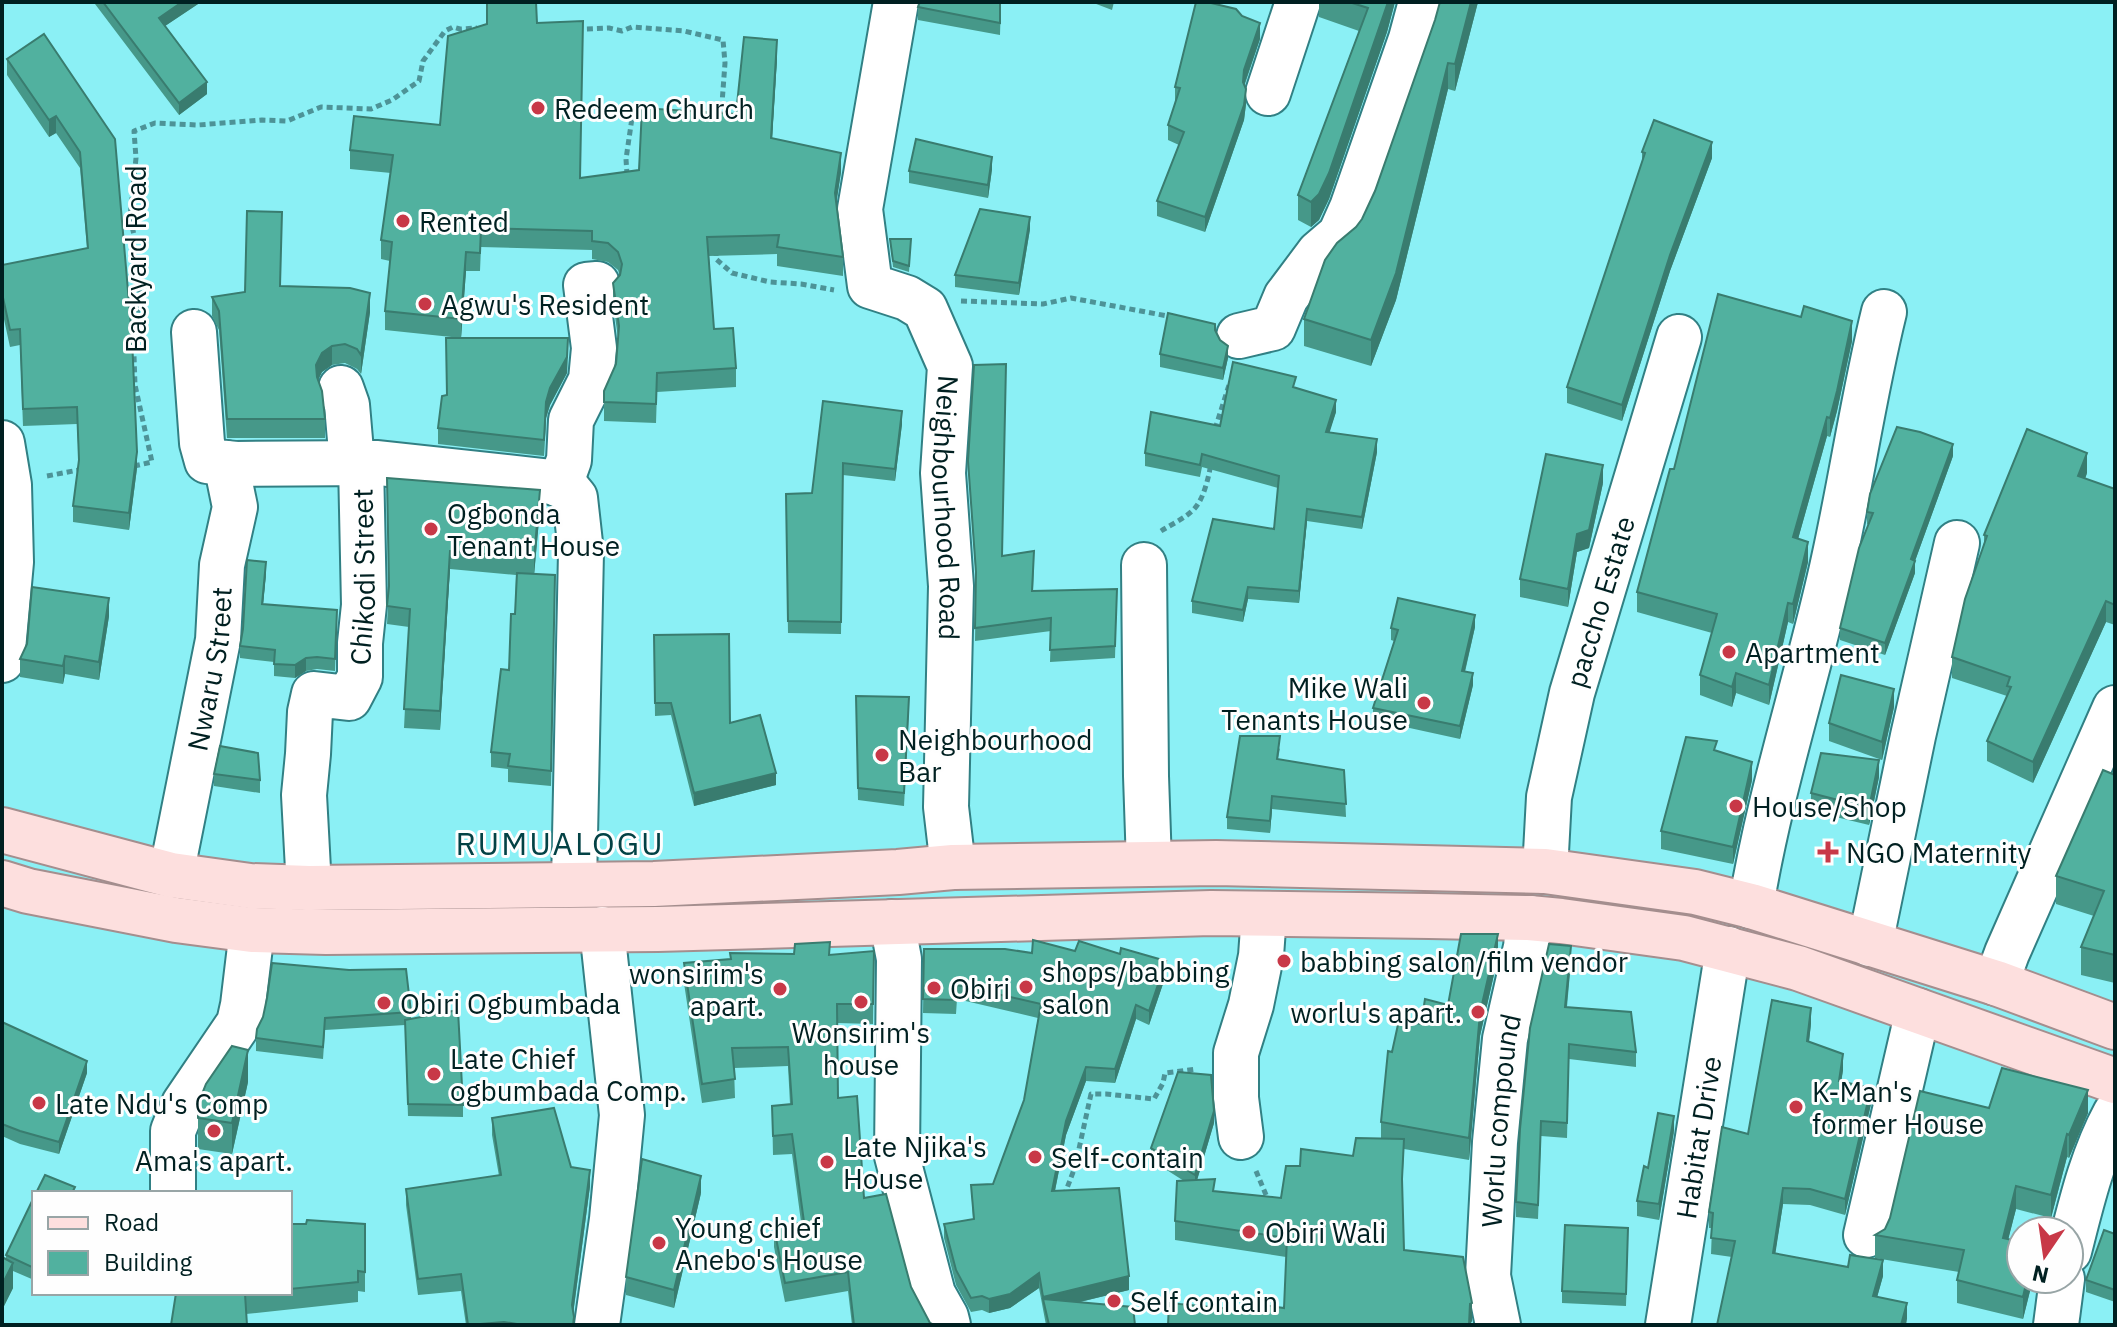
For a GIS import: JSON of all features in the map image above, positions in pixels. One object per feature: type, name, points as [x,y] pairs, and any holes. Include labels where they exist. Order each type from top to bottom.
[{"type":"main road","points":[[20,834],[171,875],[250,886],[309,888],[654,884],[953,867],[1149,864],[1545,871],[1695,892],[1751,906],[1996,983],[2115,1027]]},
{"type":"main road","points":[[15,887],[176,920],[252,930],[326,932],[602,929],[1211,913],[1529,918],[1684,938],[1798,968],[2115,1081]]},
{"type":"street","points":[[889,292],[860,209],[896,2]]},
{"type":"street","points":[[1268,93],[1298,2]]},
{"type":"street","points":[[1239,336],[1273,328],[1286,297],[1319,253],[1340,235],[1376,143],[1421,2]]},
{"type":"street","points":[[560,485],[569,460],[571,420],[591,380],[594,348],[586,285],[597,284]]},
{"type":"street","name":"Neighbourhood Road","points":[[889,292],[925,309],[950,366],[943,473],[951,586],[946,807],[953,867]]},
{"type":"street","points":[[1751,906],[1760,849],[1829,582],[1884,312]]},
{"type":"street","points":[[194,332],[202,443],[207,461],[378,463],[552,482],[566,487],[575,498],[581,552],[574,884]]},
{"type":"street","name":"paccho Estate","points":[[1545,871],[1549,797],[1572,693],[1679,337]]},
{"type":"street","points":[[341,388],[347,405],[356,463]]},
{"type":"street","name":"Nwaru Street","points":[[171,875],[218,640],[222,565],[235,507],[226,463]]},
{"type":"street","name":"Chikodi Street","points":[[309,888],[304,795],[314,694],[349,698],[360,677],[364,605],[356,463]]},
{"type":"street","points":[[2,660],[11,562],[5,464]]},
{"type":"street","points":[[1870,944],[1957,543]]},
{"type":"street","points":[[1144,565],[1149,864]]},
{"type":"street","points":[[1996,983],[2115,708]]},
{"type":"street","points":[[15,887],[20,834]]},
{"type":"street","points":[[1241,1137],[1236,1098],[1236,1053],[1251,1005],[1261,956],[1264,914]]},
{"type":"street","name":"Worlu compound","points":[[1498,1325],[1488,1276],[1495,1142],[1505,1039],[1526,947],[1529,918]]},
{"type":"street","points":[[892,922],[899,959],[897,1156],[930,1283],[948,1325]]},
{"type":"street","points":[[597,1325],[622,1115],[602,929]]},
{"type":"street","points":[[173,1191],[173,1131],[184,1104],[239,1023],[252,930]]},
{"type":"street","name":"Habitat Drive","points":[[1668,1325],[1728,949]]},
{"type":"street","points":[[1866,1235],[1918,1011]]},
{"type":"street","points":[[2078,1215],[2102,1138],[2115,1114]]},
{"type":"street","points":[[2056,1325],[2060,1295]]},
{"type":"path","points":[[565,25],[622,31],[632,27],[684,31],[723,40],[725,63],[720,122]]},
{"type":"path","name":"Backyard Road","points":[[122,467],[152,462],[135,385],[140,281],[130,217],[136,158],[134,131],[155,123],[198,125],[248,120],[287,121],[321,107],[371,109],[392,100],[419,81],[423,61],[445,31],[453,27],[481,28]]},
{"type":"path","points":[[627,181],[626,159],[632,118]]},
{"type":"path","points":[[716,245],[716,259],[732,273],[770,282],[801,284],[831,291],[889,292],[1043,304],[1071,298],[1176,318]]},
{"type":"path","points":[[1214,434],[1244,345],[1239,336]]},
{"type":"path","points":[[1144,565],[1147,541],[1197,506],[1210,472],[1211,460]]},
{"type":"path","points":[[5,464],[92,468]]},
{"type":"path","points":[[1062,1202],[1075,1167],[1091,1094],[1154,1099],[1165,1073],[1236,1062]]},
{"type":"path","points":[[1241,1137],[1271,1206]]},
{"type":"building","points":[[103,2],[182,2],[159,18],[207,82],[179,103]]},
{"type":"building","points":[[487,2],[536,2],[537,23],[583,21],[580,178],[639,170],[642,108],[736,114],[744,37],[777,40],[771,138],[841,153],[835,193],[843,257],[777,247],[779,235],[707,237],[714,329],[733,328],[736,368],[657,373],[656,404],[604,402],[604,391],[616,364],[619,326],[613,283],[620,275],[622,264],[618,252],[608,243],[592,241],[592,231],[481,228],[480,253],[466,252],[461,319],[385,311],[392,242],[381,240],[393,155],[350,150],[354,116],[440,125],[448,36],[487,24]]},
{"type":"building","points":[[920,2],[1000,2],[1000,23],[918,7]]},
{"type":"building","points":[[1196,2],[1236,9],[1242,16],[1260,23],[1244,70],[1244,105],[1205,217],[1157,201],[1184,132],[1168,125],[1180,88],[1175,87]]},
{"type":"building","points":[[1349,2],[1388,2],[1329,173],[1319,194],[1311,202],[1298,195],[1368,8]]},
{"type":"building","points":[[1440,2],[1471,2],[1455,64],[1448,63],[1396,273],[1371,340],[1304,319],[1325,260],[1337,243],[1362,219],[1375,191]]},
{"type":"building","points":[[44,34],[115,139],[132,338],[137,452],[129,513],[73,506],[79,460],[77,407],[23,409],[20,329],[10,330],[2,293],[2,265],[88,248],[80,152],[56,116],[49,120],[7,59]]},
{"type":"building","points":[[1654,120],[1712,142],[1670,255],[1622,405],[1567,387]]},
{"type":"building","points":[[916,139],[992,157],[988,185],[909,171]]},
{"type":"building","points":[[980,209],[1030,217],[1019,283],[955,275]]},
{"type":"building","points":[[247,211],[282,212],[280,286],[350,288],[370,293],[361,355],[357,349],[345,344],[332,346],[322,353],[316,365],[325,419],[227,419],[219,311],[212,297],[245,292]]},
{"type":"building","points":[[890,239],[911,239],[909,266],[893,261]]},
{"type":"building","points":[[1718,294],[1801,317],[1804,306],[1852,321],[1830,418],[1827,417],[1793,537],[1808,542],[1793,604],[1788,603],[1769,685],[1736,673],[1732,687],[1700,675],[1717,614],[1637,592],[1670,469],[1674,469]]},
{"type":"building","points":[[1168,313],[1215,324],[1220,340],[1228,346],[1223,368],[1160,354]]},
{"type":"building","points":[[446,338],[568,338],[567,357],[546,402],[544,440],[438,428],[442,396],[447,395]]},
{"type":"building","points":[[1233,362],[1296,377],[1293,387],[1336,400],[1326,432],[1377,439],[1362,517],[1307,509],[1299,591],[1248,587],[1243,610],[1192,601],[1213,519],[1274,529],[1279,476],[1202,454],[1200,465],[1145,453],[1151,412],[1220,426]]},
{"type":"building","points":[[1006,364],[1002,556],[1034,551],[1032,591],[1117,589],[1115,646],[1050,650],[1051,618],[975,628],[976,572],[968,461],[974,365]]},
{"type":"building","points":[[823,401],[902,411],[895,469],[843,463],[841,622],[788,621],[786,494],[812,493]]},
{"type":"building","points":[[1897,427],[1953,444],[1911,559],[1915,561],[1885,643],[1840,628],[1859,548],[1873,513],[1867,512],[1870,494]]},
{"type":"building","points":[[2027,429],[2087,453],[2078,476],[2115,489],[2115,605],[2106,601],[2033,762],[1987,741],[2011,687],[2007,686],[2010,677],[1952,657],[1965,599],[1987,536],[1984,535]]},
{"type":"building","points":[[1546,454],[1603,465],[1589,530],[1577,534],[1568,589],[1520,579]]},
{"type":"building","points":[[387,478],[540,490],[534,558],[450,551],[440,711],[404,709],[410,609],[387,606]]},
{"type":"building","points":[[247,560],[266,562],[262,604],[337,610],[335,659],[317,657],[306,658],[295,665],[274,664],[275,650],[240,646]]},
{"type":"building","points":[[517,573],[555,575],[551,771],[508,766],[510,754],[491,752],[501,669],[509,670],[511,614],[515,614]]},
{"type":"building","points":[[32,587],[109,598],[99,662],[65,656],[63,666],[20,659],[27,644]]},
{"type":"building","points":[[1398,598],[1475,615],[1462,671],[1473,673],[1460,726],[1373,708],[1398,630],[1391,628]]},
{"type":"building","points":[[729,634],[730,723],[760,715],[776,773],[694,793],[671,703],[655,703],[654,635]]},
{"type":"building","points":[[1841,675],[1894,689],[1882,742],[1829,723]]},
{"type":"building","name":"Neighbourhood Bar","points":[[856,696],[909,697],[904,793],[858,788]]},
{"type":"building","points":[[1240,736],[1280,736],[1277,759],[1344,770],[1346,804],[1272,796],[1270,821],[1227,817]]},
{"type":"building","name":"House/Shop","points":[[1686,737],[1717,741],[1714,750],[1752,762],[1733,847],[1661,831]]},
{"type":"building","points":[[220,746],[258,753],[260,780],[214,774]]},
{"type":"building","points":[[1821,753],[1879,760],[1869,808],[1811,793]]},
{"type":"building","points":[[2103,770],[2115,775],[2115,955],[2081,947],[2104,891],[2056,876]]},
{"type":"building","points":[[1461,934],[1498,934],[1480,1013],[1469,1138],[1381,1122],[1388,1051],[1392,1052],[1399,1020],[1421,1024],[1425,999],[1448,1005]]},
{"type":"building","points":[[1033,940],[1075,951],[1079,941],[1120,954],[1121,948],[1166,961],[1149,1011],[1136,1005],[1115,1069],[1086,1067],[1066,1121],[1052,1191],[1119,1188],[1129,1276],[1043,1297],[1039,1273],[1010,1294],[989,1299],[982,1296],[971,1298],[956,1270],[944,1224],[974,1219],[971,1185],[993,1184],[1024,1100],[1041,1004],[957,985],[956,1000],[923,999],[924,949],[1005,949],[1032,953]]},
{"type":"building","points":[[830,942],[829,955],[874,951],[873,1004],[837,1004],[838,1098],[857,1096],[864,1198],[886,1194],[911,1287],[934,1325],[854,1325],[848,1272],[785,1283],[774,1228],[804,1222],[792,1134],[773,1136],[772,1106],[792,1104],[788,1047],[732,1048],[735,1079],[702,1084],[684,963],[731,959],[730,953],[794,954],[795,944]]},
{"type":"building","points":[[1549,944],[1571,946],[1565,1007],[1631,1012],[1636,1052],[1569,1044],[1567,1123],[1541,1121],[1538,1205],[1516,1202],[1530,1028]]},
{"type":"building","points":[[272,963],[349,970],[406,969],[411,1012],[325,1018],[323,1047],[256,1038],[263,1017]]},
{"type":"building","points":[[1772,1000],[1811,1008],[1807,1041],[1843,1054],[1839,1081],[1871,1088],[1845,1199],[1810,1189],[1783,1188],[1773,1253],[1848,1267],[1850,1255],[1883,1260],[1873,1296],[1907,1303],[1901,1325],[1717,1325],[1735,1241],[1711,1238],[1713,1213],[1709,1212],[1722,1127],[1748,1134]]},
{"type":"building","name":"Late Chief ogbumbada Comp.","points":[[458,1010],[463,1105],[408,1104],[405,1020]]},
{"type":"building","name":"Late Ndu's Comp","points":[[2,1022],[87,1061],[59,1142],[2,1124]]},
{"type":"building","points":[[232,1046],[248,1050],[232,1123],[198,1118],[198,1104],[206,1084]]},
{"type":"building","points":[[2002,1068],[2088,1090],[2067,1134],[2051,1195],[2016,1186],[2009,1215],[2005,1215],[2005,1292],[1957,1280],[1964,1250],[1875,1235],[1885,1229],[1890,1218],[1920,1091],[1989,1108]]},
{"type":"building","points":[[1178,1072],[1211,1075],[1214,1111],[1195,1175],[1151,1148]]},
{"type":"building","points":[[554,1108],[571,1167],[590,1170],[572,1305],[573,1325],[504,1322],[468,1325],[461,1274],[418,1279],[406,1189],[501,1175],[492,1118]]},
{"type":"building","points":[[1658,1113],[1674,1116],[1659,1204],[1637,1201],[1644,1166],[1648,1168]]},
{"type":"building","points":[[1356,1138],[1404,1139],[1404,1250],[1463,1257],[1472,1303],[1469,1325],[1168,1325],[1169,1303],[1264,1312],[1264,1305],[1284,1308],[1287,1238],[1175,1221],[1177,1181],[1215,1179],[1213,1191],[1281,1198],[1286,1166],[1300,1166],[1301,1149],[1353,1156]]},
{"type":"building","name":"Young chief Anebo's House","points":[[642,1159],[701,1176],[674,1290],[626,1277]]},
{"type":"building","points":[[45,1175],[75,1187],[73,1191],[37,1191]]},
{"type":"building","points":[[32,1201],[32,1267],[6,1255]]},
{"type":"building","points":[[307,1220],[365,1224],[365,1272],[358,1271],[358,1282],[292,1289],[292,1224],[306,1224]]},
{"type":"building","points":[[1565,1225],[1628,1228],[1626,1294],[1562,1291]]},
{"type":"building","points":[[2104,1230],[2115,1234],[2115,1290],[2086,1280]]},
{"type":"building","points":[[2,1257],[13,1263],[2,1285]]},
{"type":"building","points":[[176,1295],[245,1295],[247,1325],[171,1325]]},
{"type":"building","points":[[1043,1299],[1133,1307],[1135,1325],[1049,1325]]},
{"type":"place","name":"Redeem Church","points":[[538,108]]},
{"type":"place","name":"Rented","points":[[403,221]]},
{"type":"place","name":"Agwu's Resident","points":[[425,304]]},
{"type":"place","name":"Ogbonda Tenant House","points":[[431,529]]},
{"type":"place","name":"Apartment","points":[[1729,652]]},
{"type":"place","name":"Mike Wali Tenants House","points":[[1424,703]]},
{"type":"place","name":"Neighbourhood Bar","points":[[882,755]]},
{"type":"place","name":"House/Shop","points":[[1736,806]]},
{"type":"place","name":"NGO Maternity","points":[[1828,852]]},
{"type":"place","name":"babbing salon/film vendor","points":[[1284,961]]},
{"type":"place","name":"shops/babbing salon","points":[[1026,987]]},
{"type":"place","name":"Obiri","points":[[934,988]]},
{"type":"place","name":"wonsirim's apart.","points":[[780,989]]},
{"type":"place","name":"Wonsirim's house","points":[[861,1002]]},
{"type":"place","name":"Obiri Ogbumbada","points":[[384,1003]]},
{"type":"place","name":"worlu's apart.","points":[[1478,1012]]},
{"type":"place","name":"Late Chief ogbumbada Comp.","points":[[434,1074]]},
{"type":"place","name":"Late Ndu's Comp","points":[[39,1103]]},
{"type":"place","name":"K-Man's former House","points":[[1796,1107]]},
{"type":"place","name":"Ama's apart.","points":[[214,1131]]},
{"type":"place","name":"Self-contain","points":[[1035,1157]]},
{"type":"place","name":"Late Njika's House","points":[[827,1162]]},
{"type":"place","name":"Obiri Wali","points":[[1249,1232]]},
{"type":"place","name":"Young chief Anebo's House","points":[[659,1243]]},
{"type":"place","name":"Self contain","points":[[1114,1301]]},
{"type":"district","name":"RUMUALOGU","points":[[560,843]]}]
